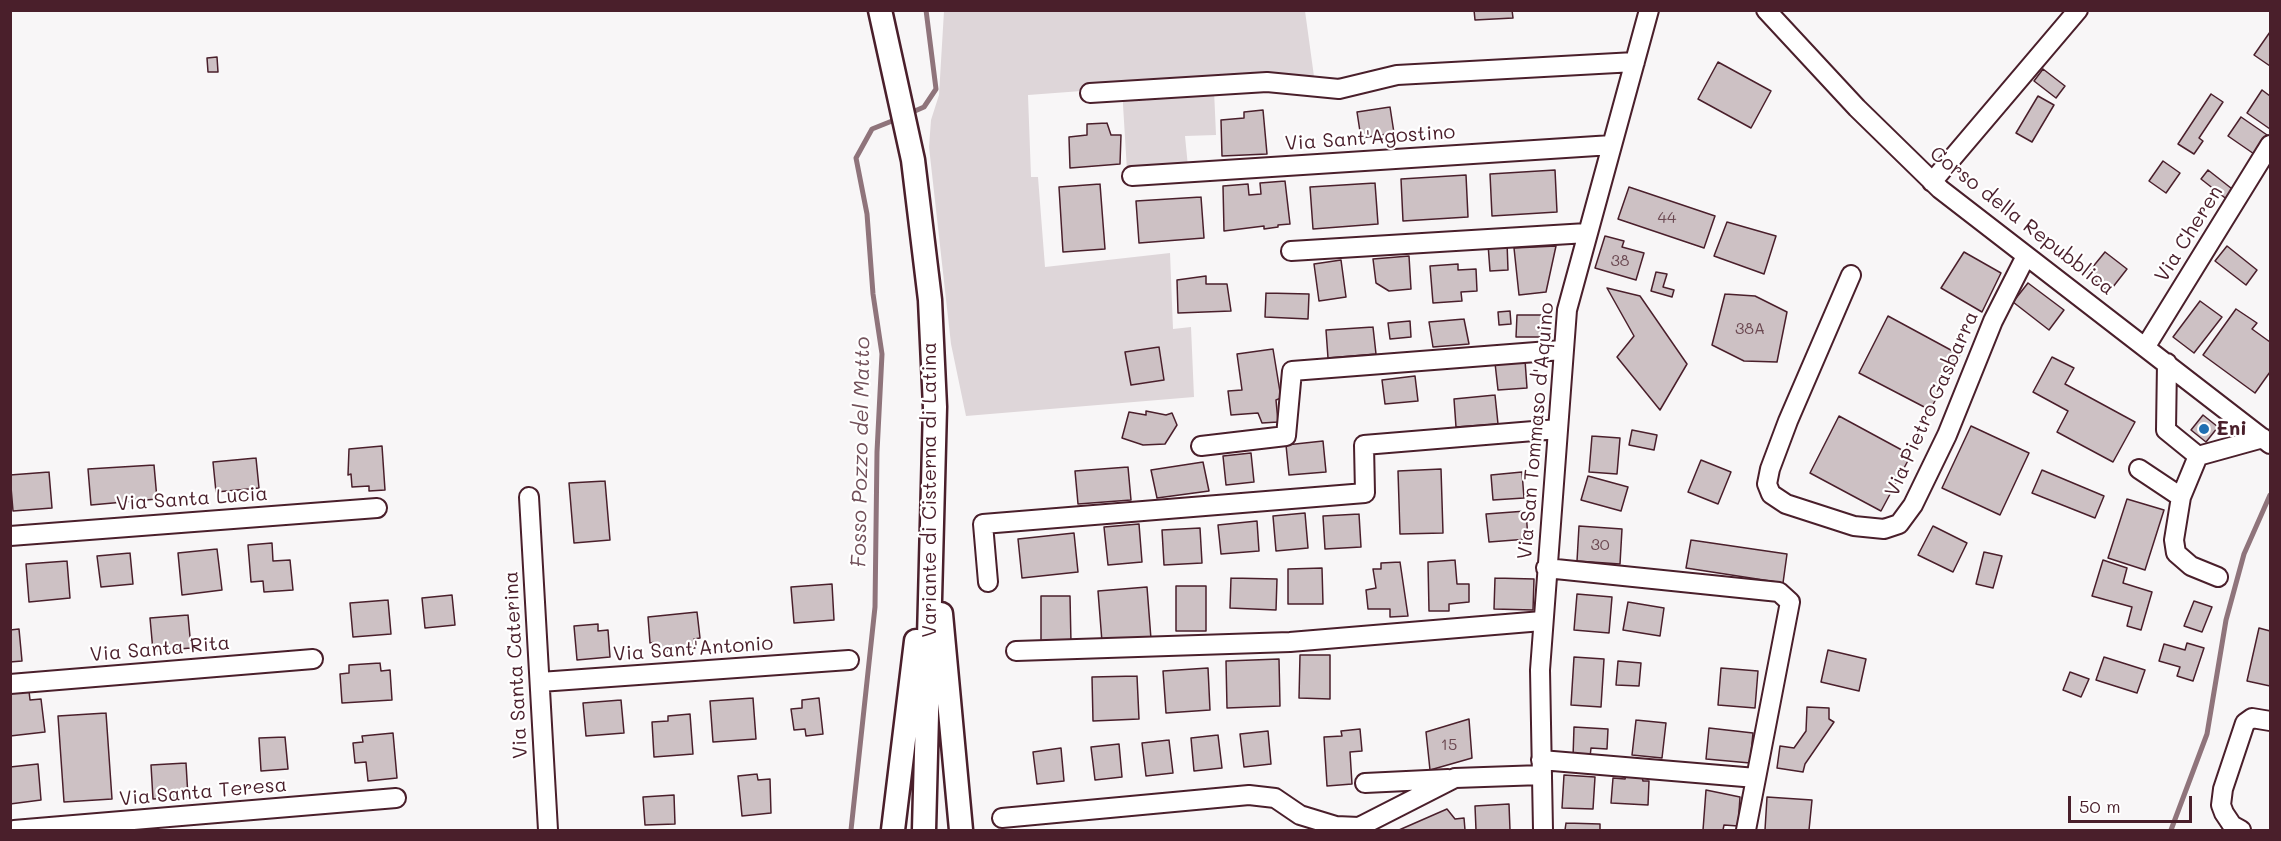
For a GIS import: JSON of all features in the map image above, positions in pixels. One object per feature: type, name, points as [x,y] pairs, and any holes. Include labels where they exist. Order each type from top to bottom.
[{"type":"main road","name":"Variante di Cisterna di Latina","points":[[880,10],[914,160],[930,300],[935,407],[924,831]]},
{"type":"main road","points":[[893,831],[932,515]]},
{"type":"main road","points":[[932,515],[961,831]]},
{"type":"street","name":"Via San Tommaso d'Aquino","points":[[1542,831],[1540,670],[1542,621],[1567,310],[1649,10]]},
{"type":"street","name":"Corso della Repubblica","points":[[1766,10],[1857,108],[1932,182],[2267,441]]},
{"type":"street","points":[[1932,182],[2078,10]]},
{"type":"street","points":[[1090,93],[1267,82],[1333,89],[1383,76],[1635,62]]},
{"type":"street","name":"Via Cheren","points":[[2146,346],[2271,145]]},
{"type":"street","name":"Via Sant'Agostino","points":[[1132,176],[1612,146]]},
{"type":"street","points":[[1291,251],[1587,233]]},
{"type":"street","name":"Via Pietro Gasbarra","points":[[1851,275],[1788,421],[1770,469],[1767,484],[1775,499],[1786,504],[1854,526],[1884,529],[1899,524],[1913,505],[1947,435],[1993,321],[2026,256]]},
{"type":"street","points":[[1201,446],[1286,436],[1292,371],[1562,350]]},
{"type":"street","points":[[2167,363],[2166,430],[2198,456]]},
{"type":"street","points":[[988,582],[983,525],[1365,493],[1364,445],[1558,429]]},
{"type":"street","points":[[2198,456],[2267,441]]},
{"type":"street","points":[[2198,456],[2181,497],[2174,540],[2176,553],[2191,566],[2218,577]]},
{"type":"street","points":[[2139,469],[2181,497]]},
{"type":"street","name":"Via Santa Caterina","points":[[529,497],[548,831]]},
{"type":"street","name":"Via Santa Lucia","points":[[10,536],[377,508]]},
{"type":"street","points":[[1546,568],[1779,592],[1790,602],[1746,831]]},
{"type":"street","points":[[1017,651],[1290,642],[1542,621]]},
{"type":"street","name":"Via Santa Rita","points":[[10,684],[313,659]]},
{"type":"street","name":"Via Sant'Antonio","points":[[540,682],[849,660]]},
{"type":"street","points":[[2241,831],[2232,825],[2224,813],[2221,805],[2223,789],[2245,723],[2252,718],[2271,721]]},
{"type":"street","points":[[1365,783],[1455,778],[1541,768],[1756,778]]},
{"type":"street","points":[[1002,818],[1249,795],[1275,798],[1300,815],[1336,826],[1359,827],[1455,778]]},
{"type":"street","name":"Via Santa Teresa","points":[[14,831],[396,798]]},
{"type":"shaded area","points":[[944,11],[1305,11],[1316,91],[1214,90],[1216,135],[1185,136],[1188,167],[1127,171],[1122,88],[1028,95],[1031,177],[1038,177],[1045,267],[1170,253],[1173,329],[1191,327],[1194,397],[966,416],[951,344],[929,147],[931,120],[939,95]]},
{"type":"building","points":[[1474,10],[1512,10],[1513,18],[1475,20]]},
{"type":"building","points":[[2270,32],[2270,66],[2254,55]]},
{"type":"building","points":[[217,57],[218,72],[208,72],[207,58]]},
{"type":"building","points":[[1718,62],[1771,91],[1751,128],[1698,99]]},
{"type":"building","points":[[2043,69],[2065,86],[2056,98],[2034,81]]},
{"type":"building","points":[[2262,90],[2270,96],[2270,129],[2247,113]]},
{"type":"building","points":[[2211,94],[2223,102],[2199,138],[2203,141],[2194,154],[2178,144]]},
{"type":"building","points":[[2038,96],[2054,105],[2032,142],[2016,133]]},
{"type":"building","points":[[1390,107],[1394,133],[1361,138],[1357,112]]},
{"type":"building","points":[[1263,110],[1267,154],[1222,156],[1221,120],[1244,118],[1244,112]]},
{"type":"building","points":[[2241,117],[2270,137],[2257,156],[2228,136]]},
{"type":"building","points":[[1107,123],[1111,135],[1121,135],[1120,164],[1070,168],[1069,137],[1087,135],[1087,124]]},
{"type":"building","points":[[2163,161],[2180,173],[2166,193],[2149,181]]},
{"type":"building","points":[[1555,170],[1557,212],[1492,216],[1490,174]]},
{"type":"building","points":[[2208,170],[2236,192],[2229,201],[2201,179]]},
{"type":"building","points":[[1466,175],[1468,217],[1403,221],[1401,179]]},
{"type":"building","points":[[1285,181],[1290,224],[1264,229],[1264,226],[1224,231],[1223,186],[1248,184],[1249,195],[1261,194],[1260,183]]},
{"type":"building","points":[[1375,183],[1378,224],[1313,229],[1310,187]]},
{"type":"building","points":[[1100,184],[1105,249],[1063,252],[1059,187]]},
{"type":"building","points":[[1629,187],[1715,216],[1704,248],[1618,219]]},
{"type":"building","points":[[1201,197],[1204,238],[1139,243],[1136,201]]},
{"type":"building","points":[[1727,222],[1776,236],[1764,274],[1714,256]]},
{"type":"building","points":[[1605,236],[1624,241],[1622,247],[1644,253],[1636,280],[1595,268]]},
{"type":"building","points":[[1507,242],[1508,270],[1490,271],[1488,244]]},
{"type":"building","points":[[1556,246],[1546,292],[1519,295],[1514,248]]},
{"type":"building","points":[[2227,246],[2257,270],[2246,285],[2215,261]]},
{"type":"building","points":[[1964,252],[2001,273],[1982,312],[1941,288]]},
{"type":"building","points":[[2105,252],[2127,269],[2109,292],[2087,274]]},
{"type":"building","points":[[1409,256],[1411,289],[1389,291],[1376,283],[1373,259]]},
{"type":"building","points":[[1341,260],[1346,297],[1319,301],[1314,264]]},
{"type":"building","points":[[1458,264],[1458,270],[1476,269],[1477,291],[1461,292],[1462,301],[1433,303],[1430,266]]},
{"type":"building","points":[[1656,272],[1667,274],[1663,287],[1674,290],[1672,297],[1651,291]]},
{"type":"building","points":[[1206,276],[1206,284],[1227,284],[1231,311],[1178,313],[1177,280]]},
{"type":"building","points":[[2028,283],[2064,310],[2049,330],[2013,302]]},
{"type":"building","points":[[1607,288],[1640,296],[1687,364],[1660,410],[1617,357],[1634,336]]},
{"type":"building","points":[[1266,293],[1309,294],[1308,319],[1265,317]]},
{"type":"building","points":[[1725,294],[1755,296],[1787,312],[1777,362],[1744,361],[1712,345]]},
{"type":"building","points":[[2200,301],[2222,317],[2194,353],[2173,337]]},
{"type":"building","points":[[2236,309],[2257,323],[2252,329],[2270,342],[2270,372],[2255,393],[2203,355]]},
{"type":"building","points":[[1510,311],[1511,324],[1499,325],[1498,312]]},
{"type":"building","points":[[1517,315],[1541,315],[1540,337],[1516,337]]},
{"type":"building","points":[[1888,316],[1960,355],[1930,410],[1859,373]]},
{"type":"building","points":[[1464,319],[1469,344],[1433,347],[1429,322]]},
{"type":"building","points":[[1410,321],[1411,337],[1390,339],[1388,323]]},
{"type":"building","points":[[1373,327],[1376,354],[1328,358],[1326,330]]},
{"type":"building","points":[[1159,347],[1164,380],[1131,385],[1125,352]]},
{"type":"building","points":[[1273,349],[1281,398],[1276,400],[1278,422],[1262,423],[1258,413],[1231,415],[1228,391],[1242,390],[1237,354]]},
{"type":"building","points":[[2052,357],[2074,368],[2065,384],[2135,422],[2113,462],[2057,432],[2068,411],[2033,392]]},
{"type":"building","points":[[1525,360],[1527,388],[1498,390],[1495,363]]},
{"type":"building","points":[[1415,376],[1418,401],[1385,404],[1382,380]]},
{"type":"building","points":[[1495,395],[1498,424],[1456,427],[1454,399]]},
{"type":"building","points":[[1146,411],[1166,415],[1172,413],[1177,425],[1165,444],[1143,445],[1122,438],[1129,412],[1146,415]]},
{"type":"building","name":"Eni","points":[[2203,415],[2218,427],[2206,442],[2191,430]]},
{"type":"building","points":[[1839,416],[1911,455],[1881,511],[1810,473]]},
{"type":"building","points":[[1971,426],[2029,453],[2000,515],[1942,488]]},
{"type":"building","points":[[1632,430],[1657,435],[1654,450],[1629,445]]},
{"type":"building","points":[[1592,436],[1620,438],[1617,474],[1589,472]]},
{"type":"building","points":[[1323,441],[1326,472],[1289,475],[1286,445]]},
{"type":"building","points":[[382,446],[385,490],[369,491],[369,486],[352,487],[351,474],[348,475],[349,449]]},
{"type":"building","points":[[1251,453],[1254,482],[1226,485],[1223,456]]},
{"type":"building","points":[[256,458],[259,488],[216,492],[213,462]]},
{"type":"building","points":[[1701,460],[1731,472],[1718,504],[1688,492]]},
{"type":"building","points":[[1203,462],[1209,491],[1157,498],[1151,470]]},
{"type":"building","points":[[154,465],[157,499],[91,505],[88,469]]},
{"type":"building","points":[[1128,467],[1131,500],[1078,504],[1075,471]]},
{"type":"building","points":[[1441,469],[1443,533],[1400,534],[1398,471]]},
{"type":"building","points":[[2042,470],[2104,496],[2095,518],[2032,493]]},
{"type":"building","points":[[49,472],[52,508],[13,511],[10,475]]},
{"type":"building","points":[[1522,472],[1524,498],[1493,500],[1491,475]]},
{"type":"building","points":[[1588,476],[1628,487],[1621,511],[1581,500]]},
{"type":"building","points":[[605,481],[610,540],[574,543],[569,483]]},
{"type":"building","points":[[2127,499],[2164,510],[2145,570],[2108,558]]},
{"type":"building","points":[[1526,511],[1528,539],[1489,542],[1486,514]]},
{"type":"building","points":[[1305,513],[1308,548],[1276,551],[1273,516]]},
{"type":"building","points":[[1359,514],[1361,547],[1325,549],[1323,516]]},
{"type":"building","points":[[1257,521],[1259,551],[1221,554],[1218,525]]},
{"type":"building","points":[[1139,524],[1142,562],[1108,565],[1104,527]]},
{"type":"building","points":[[1579,526],[1622,529],[1620,564],[1577,561]]},
{"type":"building","points":[[1933,526],[1967,543],[1953,572],[1918,555]]},
{"type":"building","points":[[1200,528],[1202,563],[1164,565],[1162,530]]},
{"type":"building","points":[[1074,533],[1078,572],[1022,578],[1018,539]]},
{"type":"building","points":[[1691,540],[1787,554],[1783,583],[1686,568]]},
{"type":"building","points":[[272,543],[273,561],[290,560],[293,590],[264,592],[263,581],[251,582],[248,545]]},
{"type":"building","points":[[217,549],[222,590],[182,595],[178,553]]},
{"type":"building","points":[[1984,552],[2002,556],[1993,588],[1976,584]]},
{"type":"building","points":[[130,553],[133,584],[101,587],[97,556]]},
{"type":"building","points":[[1455,560],[1457,584],[1469,584],[1469,602],[1449,604],[1449,611],[1429,611],[1428,562]]},
{"type":"building","points":[[2103,560],[2127,568],[2123,583],[2152,592],[2141,630],[2127,626],[2132,607],[2092,596]]},
{"type":"building","points":[[67,561],[70,598],[29,602],[26,564]]},
{"type":"building","points":[[1400,562],[1408,616],[1390,617],[1390,609],[1368,609],[1366,590],[1376,588],[1373,569],[1381,569],[1381,563]]},
{"type":"building","points":[[1322,568],[1323,604],[1288,604],[1288,569]]},
{"type":"building","points":[[1231,578],[1277,579],[1276,610],[1230,608]]},
{"type":"building","points":[[1495,578],[1534,579],[1533,610],[1494,609]]},
{"type":"building","points":[[832,584],[834,620],[794,623],[791,587]]},
{"type":"building","points":[[1176,586],[1206,586],[1206,631],[1176,631]]},
{"type":"building","points":[[1147,587],[1151,639],[1102,642],[1098,591]]},
{"type":"building","points":[[1577,594],[1612,597],[1609,633],[1574,630]]},
{"type":"building","points":[[452,595],[455,625],[425,628],[422,598]]},
{"type":"building","points":[[1041,596],[1070,596],[1071,643],[1041,643]]},
{"type":"building","points":[[388,600],[391,634],[353,637],[350,603]]},
{"type":"building","points":[[2194,601],[2212,607],[2202,632],[2184,626]]},
{"type":"building","points":[[1628,602],[1664,608],[1660,636],[1623,630]]},
{"type":"building","points":[[697,612],[700,638],[694,639],[695,648],[657,652],[656,642],[650,643],[648,617]]},
{"type":"building","points":[[188,615],[191,648],[153,651],[150,618]]},
{"type":"building","points":[[598,624],[598,631],[608,630],[610,657],[577,660],[574,626]]},
{"type":"building","points":[[2259,628],[2270,631],[2270,686],[2247,681]]},
{"type":"building","points":[[19,629],[22,661],[10,662],[10,630]]},
{"type":"building","points":[[2187,643],[2204,648],[2193,681],[2177,676],[2180,667],[2159,661],[2164,644],[2185,650]]},
{"type":"building","points":[[1828,650],[1866,659],[1859,691],[1821,682]]},
{"type":"building","points":[[1300,655],[1330,655],[1330,699],[1299,698]]},
{"type":"building","points":[[1574,657],[1604,659],[1601,707],[1571,705]]},
{"type":"building","points":[[2104,657],[2145,670],[2137,693],[2096,680]]},
{"type":"building","points":[[1279,659],[1280,706],[1227,708],[1226,661]]},
{"type":"building","points":[[1618,661],[1641,663],[1639,686],[1616,685]]},
{"type":"building","points":[[380,663],[381,671],[390,670],[392,700],[342,703],[340,674],[349,673],[349,665]]},
{"type":"building","points":[[1208,668],[1210,710],[1166,713],[1163,671]]},
{"type":"building","points":[[1721,668],[1758,671],[1755,708],[1718,705]]},
{"type":"building","points":[[2070,672],[2089,679],[2081,697],[2063,690]]},
{"type":"building","points":[[1137,676],[1139,719],[1093,721],[1092,677]]},
{"type":"building","points":[[29,691],[30,700],[41,699],[45,732],[10,736],[10,693]]},
{"type":"building","points":[[753,698],[756,739],[713,742],[710,701]]},
{"type":"building","points":[[819,698],[823,734],[806,736],[805,729],[794,730],[791,709],[802,708],[802,700]]},
{"type":"building","points":[[621,700],[624,733],[586,736],[583,703]]},
{"type":"building","points":[[1807,707],[1829,708],[1829,719],[1834,722],[1805,764],[1803,772],[1777,768],[1780,746],[1794,748],[1806,731]]},
{"type":"building","points":[[106,713],[112,799],[64,802],[58,716]]},
{"type":"building","points":[[690,714],[693,754],[654,757],[652,722],[668,721],[668,716]]},
{"type":"building","points":[[1469,719],[1472,758],[1430,770],[1426,732]]},
{"type":"building","points":[[1636,720],[1666,723],[1662,758],[1632,755]]},
{"type":"building","points":[[1574,727],[1608,729],[1607,749],[1591,748],[1590,757],[1573,757]]},
{"type":"building","points":[[1709,728],[1753,733],[1750,763],[1706,759]]},
{"type":"building","points":[[1360,729],[1362,751],[1350,752],[1352,784],[1327,786],[1324,737],[1342,736],[1341,731]]},
{"type":"building","points":[[1268,731],[1271,764],[1244,767],[1240,734]]},
{"type":"building","points":[[393,733],[397,778],[368,781],[366,762],[355,763],[353,743],[363,742],[362,736]]},
{"type":"building","points":[[1218,735],[1222,768],[1194,771],[1191,738]]},
{"type":"building","points":[[285,737],[288,769],[261,771],[259,738]]},
{"type":"building","points":[[1169,740],[1173,773],[1146,776],[1142,743]]},
{"type":"building","points":[[1119,744],[1122,777],[1095,780],[1091,747]]},
{"type":"building","points":[[1061,748],[1064,781],[1037,784],[1033,752]]},
{"type":"building","points":[[186,763],[188,797],[153,799],[151,765]]},
{"type":"building","points":[[38,764],[41,800],[10,804],[10,767]]},
{"type":"building","points":[[757,774],[758,780],[770,779],[771,813],[742,816],[738,776]]},
{"type":"building","points":[[1564,775],[1595,777],[1593,809],[1562,808]]},
{"type":"building","points":[[1626,776],[1642,777],[1643,781],[1649,781],[1648,805],[1611,803],[1613,778],[1625,779]]},
{"type":"building","points":[[1706,790],[1740,797],[1738,826],[1724,825],[1723,830],[1703,830]]},
{"type":"building","points":[[674,795],[675,824],[645,825],[643,797]]},
{"type":"building","points":[[1767,797],[1812,800],[1809,830],[1765,830]]},
{"type":"building","points":[[1509,804],[1510,830],[1476,830],[1475,806]]},
{"type":"building","points":[[1447,809],[1455,819],[1464,818],[1465,830],[1399,830]]},
{"type":"building","points":[[1566,823],[1600,824],[1600,830],[1565,830]]},
{"type":"waterway","name":"Fosso Pozzo del Matto","points":[[908,114],[924,107],[936,89],[926,10]]},
{"type":"waterway","name":"Fosso Pozzo del Matto","points":[[851,830],[875,607],[877,452],[882,354],[873,294],[867,214],[856,158],[872,129],[897,119]]},
{"type":"waterway","points":[[2171,830],[2207,734],[2226,620],[2244,554],[2270,495]]},
{"type":"place","name":"Eni","points":[[2204,429]]}]
